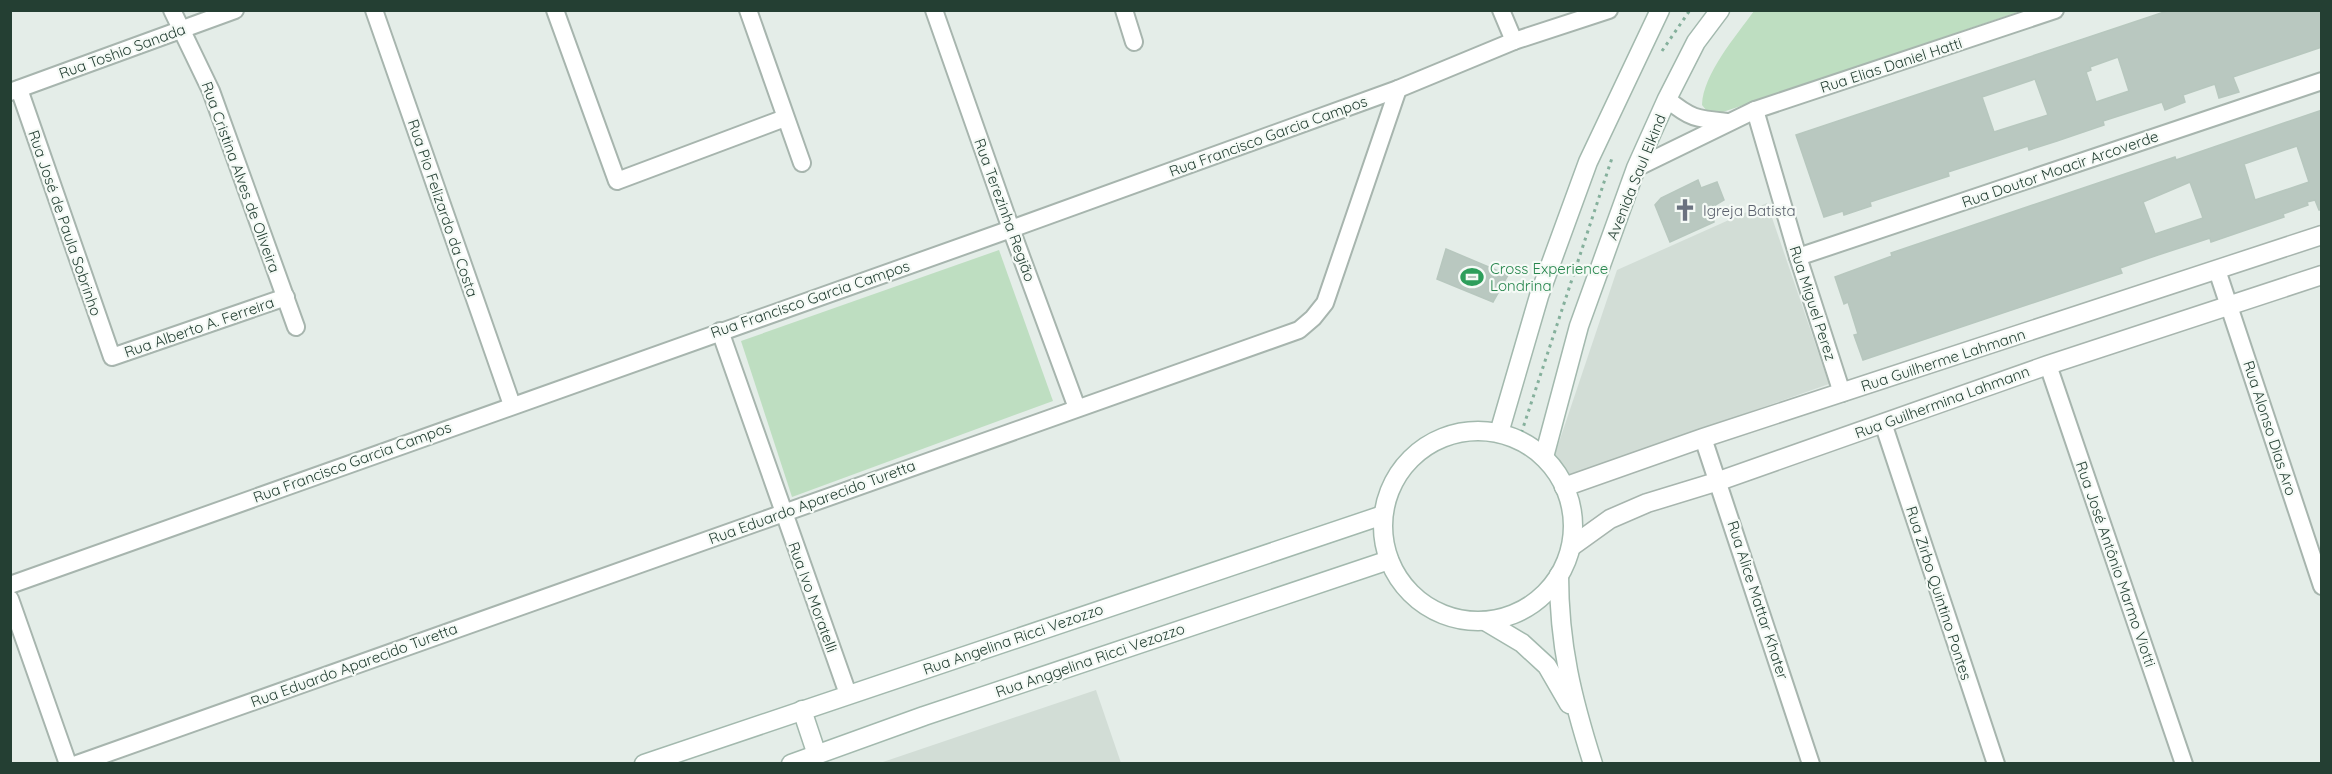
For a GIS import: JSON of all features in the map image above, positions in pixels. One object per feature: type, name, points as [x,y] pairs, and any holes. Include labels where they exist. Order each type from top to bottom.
[{"type":"main road","points":[[1499,433],[1539,296],[1588,162],[1660,10]]},
{"type":"main road","name":"Avenida Saul Elkind","points":[[1544,457],[1579,326],[1636,168],[1696,42],[1720,10]]},
{"type":"main road","name":"Rua Guilherme Lahmann","points":[[1564,487],[1703,438],[2322,235]]},
{"type":"main road","name":"Rua Guilhermina Lahmann","points":[[1571,547],[1610,519],[1647,503],[1719,481],[2048,364],[2322,275]]},
{"type":"main road","points":[[1473,430],[1499,433],[1519,440],[1544,457],[1556,471],[1564,487],[1572,517],[1571,547],[1559,575],[1540,598],[1514,614],[1485,621],[1455,618],[1427,606],[1404,586],[1389,560],[1384,538],[1383,515],[1390,489],[1403,466],[1422,448],[1446,436],[1473,430]]},
{"type":"main road","name":"Rua Angelina Ricci Vezozzo","points":[[644,764],[1383,515]]},
{"type":"main road","name":"Rua Anggelina Ricci Vezozzo","points":[[791,764],[924,716],[1389,560]]},
{"type":"main road","points":[[1559,575],[1559,613],[1564,657],[1580,724],[1593,764]]},
{"type":"main road","points":[[1485,621],[1522,643],[1547,666],[1580,724]]},
{"type":"main road","points":[[802,710],[817,755]]},
{"type":"street","name":"Rua Cristina Alves de Oliveira","points":[[172,10],[211,91],[296,327]]},
{"type":"street","name":"Rua Toshio Sanada","points":[[15,91],[235,10]]},
{"type":"street","name":"Rua Pio Felizardo da Costa","points":[[374,10],[512,405]]},
{"type":"street","points":[[555,10],[618,181],[785,118]]},
{"type":"street","points":[[748,10],[801,163]]},
{"type":"street","name":"Rua Terezinha Região","points":[[934,10],[1077,408]]},
{"type":"street","points":[[1124,10],[1134,42]]},
{"type":"street","points":[[1501,10],[1514,41]]},
{"type":"street","name":"Rua Francisco Garcia Campos","points":[[10,585],[1011,229],[1398,89],[1514,41],[1609,10]]},
{"type":"street","name":"Rua Elias Daniel Hatti","points":[[1636,168],[1755,110],[2055,10]]},
{"type":"street","name":"Rua Doutor Moacir Arcoverde","points":[[1798,257],[2322,81]]},
{"type":"street","name":"Rua Eduardo Aparecido Turetta","points":[[77,764],[1299,330],[1325,303],[1398,89]]},
{"type":"street","name":"Rua José de Paula Sobrinho","points":[[15,91],[112,357]]},
{"type":"street","name":"Rua Elias Daniel Hatti","points":[[1667,99],[1696,119],[1729,122]]},
{"type":"street","name":"Rua Miguel Perez","points":[[1755,110],[1798,257],[1842,393]]},
{"type":"street","name":"Rua Alonso Dias Aro","points":[[2217,270],[2322,586]]},
{"type":"street","name":"Rua Alberto A. Ferreira","points":[[112,357],[286,297]]},
{"type":"street","name":"Rua Ivo Moratelli","points":[[720,331],[848,694]]},
{"type":"street","name":"Rua José Antônio Marmo Viotti","points":[[2048,364],[2184,764]]},
{"type":"street","name":"Rua Zirbo Quintino Pontes","points":[[1883,423],[1996,764]]},
{"type":"street","name":"Rua Alice Mattar Khater","points":[[1703,438],[1811,764]]},
{"type":"street","points":[[12,610],[68,764]]},
{"type":"path","points":[[1660,55],[1690,10]]},
{"type":"path","points":[[1519,440],[1613,154]]},
{"type":"shaded area","points":[[1767,203],[1829,384],[1566,477],[1555,454],[1617,270]]},
{"type":"shaded area","points":[[1096,690],[1121,763],[880,763]]},
{"type":"green space","points":[[1754,11],[2021,11],[1711,116],[1702,105],[1708,81],[1714,68]]},
{"type":"green space","points":[[999,250],[1053,401],[792,497],[741,341]]},
{"type":"building","points":[[2170,10],[2322,10],[2322,47],[2233,77],[2239,92],[2219,98],[2215,84],[2183,95],[2185,102],[2165,110],[2162,102],[2103,121],[2104,125],[2057,141],[2029,150],[2028,146],[1948,172],[1949,176],[1870,202],[1871,206],[1844,215],[1843,211],[1824,217],[1796,135]],"holes":[[[2118,57],[2129,91],[2096,102],[2086,72],[2091,70],[2090,67]],[[2035,79],[2048,115],[1994,132],[1982,97]]]},
{"type":"building","points":[[2322,110],[2322,210],[2319,210],[2315,200],[2307,202],[2308,205],[2283,214],[2284,217],[2211,242],[2210,238],[2155,256],[2120,268],[2122,273],[1863,360],[1854,335],[1858,334],[1848,302],[1844,304],[1835,277],[1892,256],[1891,253],[2175,157],[2176,160]],"holes":[[[2297,146],[2309,182],[2255,200],[2244,164]],[[2190,182],[2203,218],[2155,234],[2143,202]]]},
{"type":"building","name":"Igreja Batista","points":[[1698,180],[1701,188],[1717,182],[1724,200],[1712,207],[1714,222],[1670,242],[1655,205],[1661,198]]},
{"type":"building","name":"Cross Experience Londrina","points":[[1446,249],[1508,275],[1493,302],[1437,279]]},
{"type":"place","name":"Igreja Batista","points":[[1685,210]]},
{"type":"place","name":"Cross Experience Londrina","points":[[1472,277]]}]
